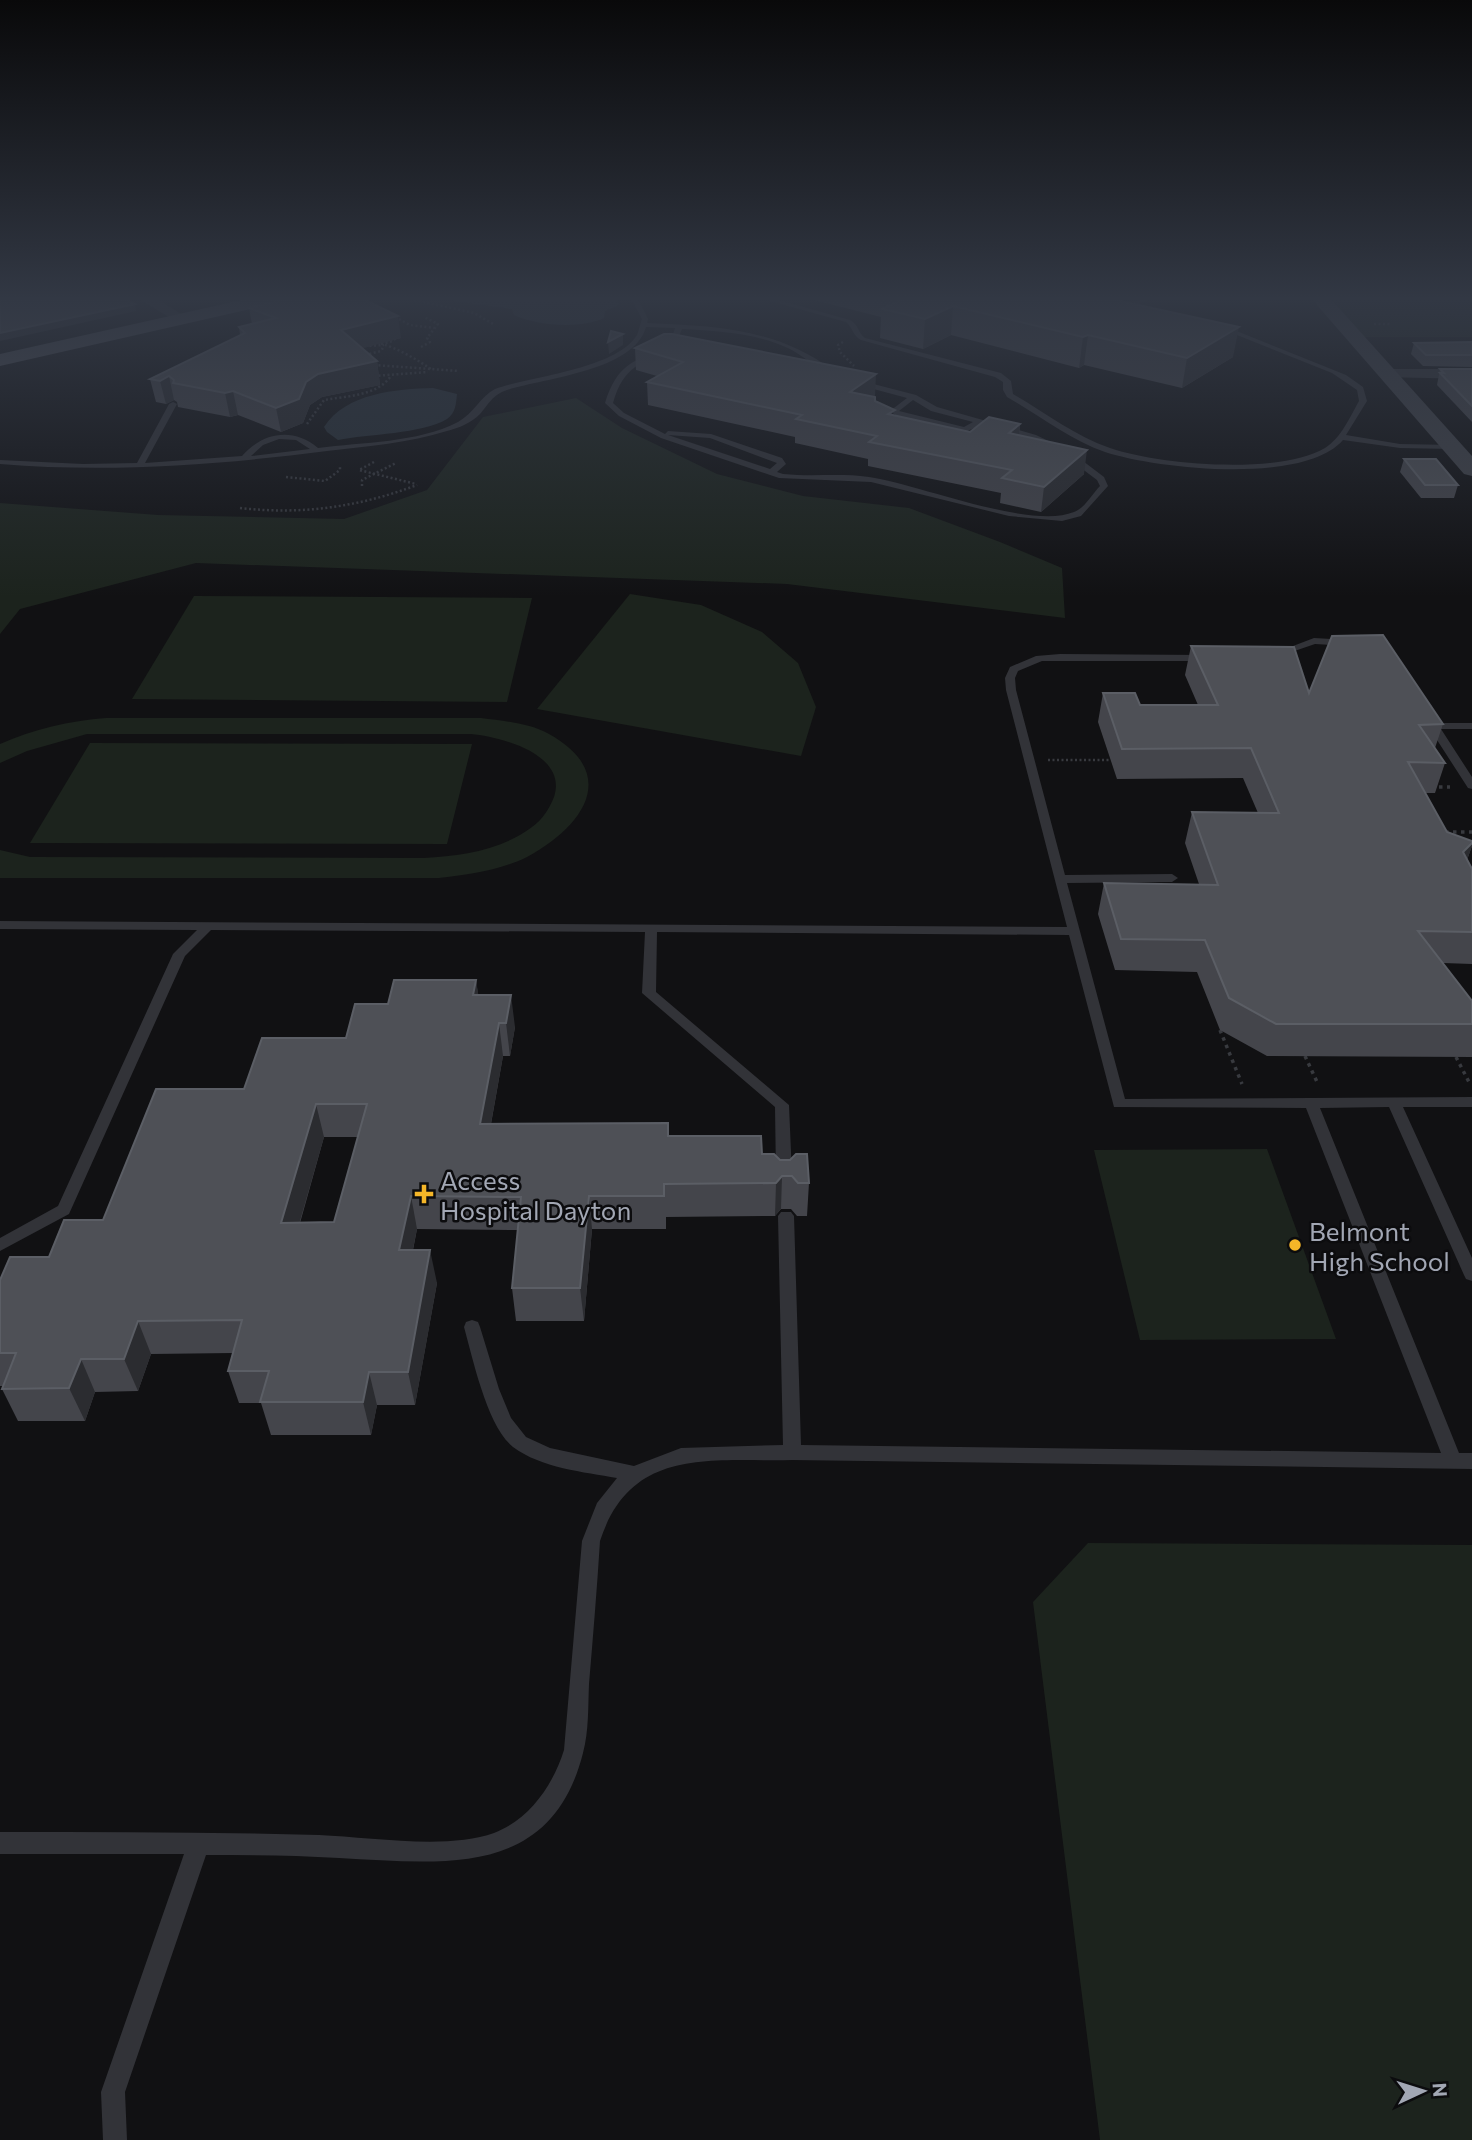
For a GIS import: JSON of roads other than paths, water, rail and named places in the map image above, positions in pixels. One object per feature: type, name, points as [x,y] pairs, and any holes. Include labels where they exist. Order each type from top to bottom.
[{"type":"main road","points":[[1408,397],[1472,469]]},
{"type":"lane","points":[[0,462],[57,468],[141,465],[329,449],[448,429],[468,420],[487,397]]},
{"type":"lane","points":[[610,397],[608,403],[617,414],[656,433],[771,472],[801,479],[871,480],[1018,516],[1048,519],[1078,514],[1104,486],[1101,479],[1050,444],[934,409],[913,397],[884,416]]},
{"type":"lane","points":[[1013,397],[1102,448],[1132,456],[1189,464],[1279,465],[1311,459],[1327,451],[1341,437],[1363,401],[1362,397]]},
{"type":"lane","points":[[141,465],[173,404]]},
{"type":"lane","points":[[894,411],[965,430]]},
{"type":"lane","points":[[953,439],[980,422]]},
{"type":"lane","points":[[656,433],[712,436],[779,460],[782,464],[771,472]]},
{"type":"lane","points":[[245,458],[253,446],[283,437],[302,438],[316,450]]},
{"type":"lane","points":[[1341,437],[1400,446],[1453,447]]},
{"type":"lane","points":[[1266,657],[1314,641],[1357,646]]},
{"type":"lane","points":[[1221,659],[1060,657],[1024,663],[1014,669],[1010,678],[1119,1104],[1472,1102]]},
{"type":"lane","points":[[1419,705],[1472,786]]},
{"type":"lane","points":[[1433,726],[1472,726]]},
{"type":"lane","points":[[1060,879],[1172,878]]},
{"type":"lane","points":[[0,925],[1074,930]]},
{"type":"lane","points":[[0,1245],[64,1210],[179,954],[209,925]]},
{"type":"lane","points":[[651,928],[649,993],[782,1105],[784,1186]]},
{"type":"lane","points":[[1394,1102],[1472,1275]]},
{"type":"lane","points":[[0,1843],[199,1843],[446,1850],[489,1846],[521,1831],[548,1807],[568,1773],[574,1750],[591,1541],[598,1515],[612,1494],[636,1474],[666,1459],[681,1456],[792,1452],[1462,1461],[1319,1103]]},
{"type":"lane","points":[[786,1216],[792,1452]]},
{"type":"lane","points":[[472,1327],[504,1422],[518,1441],[551,1455],[636,1474]]},
{"type":"lane","points":[[115,2140],[113,2092],[199,1843]]},
{"type":"place","name":"Access Hospital Dayton","points":[[424,1194]]},
{"type":"place","name":"Belmont High School","points":[[1295,1245]]}]
